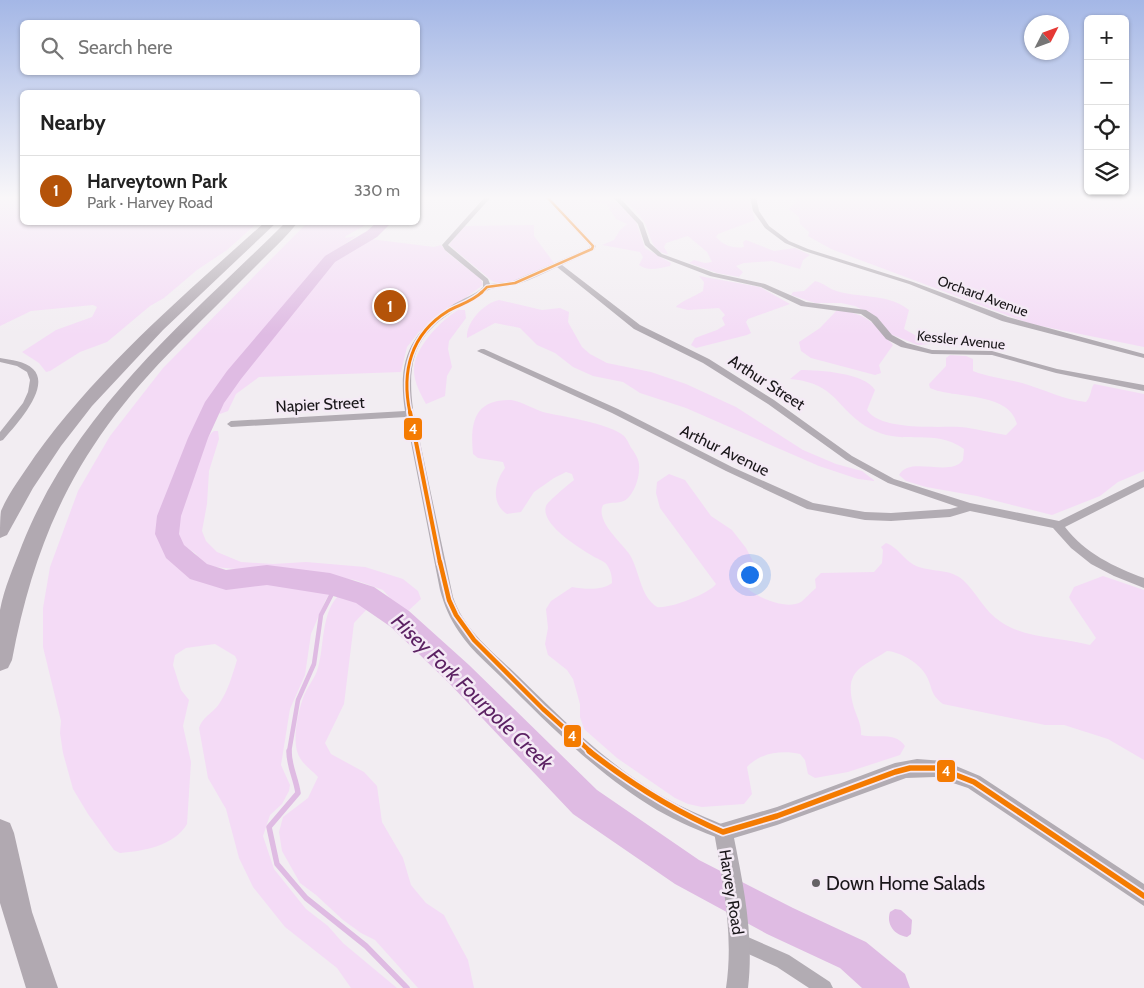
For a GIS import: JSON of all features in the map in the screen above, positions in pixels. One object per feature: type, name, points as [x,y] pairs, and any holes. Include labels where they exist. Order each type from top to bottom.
[{"type":"highway","points":[[0,530],[20,494],[50,448],[91,396],[147,339],[249,243]]},
{"type":"highway","points":[[0,660],[15,592],[28,551],[43,517],[79,452],[98,424],[136,378],[272,243]]},
{"type":"highway","points":[[0,833],[12,894],[30,957],[42,988]]},
{"type":"street","points":[[447,243],[445,245],[447,249],[486,280],[487,287],[515,283],[593,247],[589,243]]},
{"type":"street","name":"Kessler Avenue","points":[[647,243],[660,256],[712,275],[763,285],[804,304],[863,312],[874,319],[889,337],[904,346],[932,352],[992,354],[1056,372],[1144,388]]},
{"type":"street","name":"Orchard Avenue","points":[[790,243],[806,250],[911,282],[1005,319],[1144,356]]},
{"type":"street","name":"Arthur Street","points":[[557,264],[624,319],[729,375],[862,466],[891,481],[970,507],[1056,524]]},
{"type":"street","name":"Harvey Road","points":[[487,287],[452,310],[418,340],[410,355],[407,371],[411,414],[447,597],[462,628],[564,729],[620,776],[682,817],[723,832],[739,933],[740,973],[737,988]]},
{"type":"street","name":"Arthur Avenue","points":[[481,351],[615,411],[729,469],[811,506],[865,516],[891,517],[950,513],[970,507]]},
{"type":"street","points":[[0,360],[14,362],[28,370],[35,382],[35,390],[26,406],[0,438]]},
{"type":"street","name":"Napier Street","points":[[231,424],[411,414]]},
{"type":"street","points":[[1056,524],[1064,523],[1144,483]]},
{"type":"street","points":[[1056,524],[1072,544],[1089,558],[1144,583]]},
{"type":"street","points":[[723,832],[777,816],[894,772],[922,766],[938,768],[956,773],[987,790],[1144,896]]},
{"type":"street","points":[[739,933],[824,988]]},
{"type":"shaded area","points":[[0,243],[235,243],[197,270],[164,298],[150,306],[107,342],[80,352],[50,371],[46,372],[39,363],[22,352],[56,330],[92,317],[97,307],[93,305],[31,311],[0,326]]},
{"type":"shaded area","points":[[287,243],[346,243],[329,255],[310,275],[295,298],[214,397],[193,440],[183,472],[163,515],[163,539],[169,555],[201,579],[219,583],[244,584],[300,579],[321,586],[330,593],[311,634],[305,675],[290,709],[281,765],[290,785],[289,791],[282,804],[270,815],[263,836],[274,869],[306,909],[328,926],[343,943],[397,988],[351,988],[337,968],[285,927],[253,887],[239,858],[226,809],[208,778],[199,728],[200,724],[217,707],[225,694],[237,660],[235,656],[215,644],[186,648],[175,655],[173,665],[181,690],[189,700],[183,726],[191,762],[187,824],[174,838],[148,849],[120,853],[114,850],[73,789],[63,753],[60,733],[61,721],[43,647],[43,608],[50,567],[78,491],[110,436],[163,368]]},
{"type":"shaded area","points":[[363,243],[403,243],[434,247],[441,245],[449,254],[481,279],[483,285],[419,332],[407,347],[401,372],[259,377],[236,394],[228,411],[220,414],[218,412],[234,383],[334,260]]},
{"type":"shaded area","points":[[450,243],[539,243],[554,263],[515,281],[499,283],[492,281],[449,245]]},
{"type":"shaded area","points":[[607,243],[643,243],[645,248],[671,263],[670,266],[654,269],[642,267],[639,265],[643,257],[640,252],[602,245]]},
{"type":"shaded area","points":[[653,243],[666,243],[664,247],[668,254],[662,253]]},
{"type":"shaded area","points":[[696,243],[724,243],[732,247],[744,247],[743,243],[754,243],[774,251],[795,248],[810,255],[803,260],[800,269],[772,261],[744,263],[736,266],[743,272],[739,277],[717,273],[689,263],[694,260],[705,263],[712,262],[707,252]]},
{"type":"shaded area","points":[[821,243],[1144,243],[1144,347],[1031,324],[831,249]]},
{"type":"shaded area","points":[[699,276],[760,287],[790,304],[748,319],[746,322],[751,333],[747,335],[696,348],[691,345],[695,338],[725,325],[722,318],[725,315],[719,308],[688,310],[676,307],[703,291],[704,282]]},
{"type":"shaded area","points":[[815,281],[836,291],[885,299],[901,305],[909,310],[904,329],[931,344],[918,345],[890,334],[872,315],[855,306],[841,303],[815,303],[791,295],[793,292],[804,291]]},
{"type":"shaded area","points":[[499,300],[542,310],[560,308],[569,312],[568,322],[582,347],[590,354],[607,363],[651,372],[686,384],[736,407],[803,450],[836,464],[862,471],[875,481],[858,479],[819,466],[686,408],[640,393],[623,382],[593,376],[573,367],[555,353],[537,345],[520,328],[495,323],[467,338],[469,326],[477,314],[488,305]]},
{"type":"shaded area","points":[[458,310],[465,310],[466,318],[449,341],[448,349],[452,367],[447,376],[445,396],[426,404],[415,380],[414,371],[418,354],[436,328]]},
{"type":"shaded area","points":[[837,310],[856,314],[869,320],[893,345],[879,365],[881,373],[875,375],[811,358],[801,351],[799,342],[820,328]]},
{"type":"shaded area","points":[[950,355],[966,356],[973,359],[973,371],[1022,383],[1078,401],[1086,402],[1094,384],[1144,394],[1144,471],[1118,482],[1100,496],[1052,515],[977,496],[926,487],[906,481],[899,475],[904,469],[911,467],[949,467],[957,465],[963,460],[964,449],[942,439],[897,437],[875,431],[852,416],[829,392],[819,386],[790,379],[801,370],[852,376],[870,384],[875,390],[867,410],[874,417],[884,421],[910,426],[960,427],[1006,435],[1017,424],[1012,413],[1003,406],[992,401],[930,388],[929,384],[946,366],[946,358]]},
{"type":"shaded area","points":[[511,400],[542,412],[609,428],[627,439],[639,462],[637,481],[628,498],[603,505],[603,518],[610,532],[630,555],[647,597],[657,607],[670,606],[688,600],[706,592],[716,584],[660,508],[656,493],[657,482],[669,474],[685,480],[711,516],[732,530],[746,548],[754,563],[752,581],[748,589],[759,596],[781,604],[788,605],[801,602],[816,588],[815,579],[821,573],[874,572],[882,563],[883,550],[881,547],[886,543],[895,548],[914,565],[958,576],[968,585],[995,618],[1011,628],[1033,635],[1090,645],[1096,638],[1069,597],[1074,587],[1103,576],[1144,590],[1144,760],[1108,739],[1064,725],[1045,725],[943,704],[934,694],[924,672],[915,663],[904,656],[887,651],[862,666],[857,672],[851,685],[851,695],[861,735],[885,736],[901,741],[905,746],[900,755],[848,772],[815,778],[808,774],[805,760],[800,754],[786,752],[771,754],[758,758],[747,767],[752,794],[744,804],[702,807],[688,804],[675,798],[617,758],[584,729],[573,679],[567,670],[548,655],[545,644],[548,628],[546,609],[551,601],[572,587],[593,589],[608,586],[612,583],[611,576],[606,563],[561,534],[549,520],[546,513],[546,506],[574,480],[572,474],[566,472],[534,492],[521,512],[507,514],[498,504],[496,492],[499,479],[505,468],[503,462],[478,458],[473,454],[472,432],[477,415],[482,408],[499,401]]},
{"type":"shaded area","points":[[214,431],[218,431],[219,439],[209,471],[207,504],[202,531],[206,541],[217,552],[241,562],[273,564],[306,562],[365,567],[403,579],[418,591],[421,599],[408,611],[396,605],[383,590],[355,580],[277,568],[255,571],[206,566],[195,553],[179,543],[172,528],[178,507],[203,446]]},
{"type":"shaded area","points":[[342,593],[361,598],[367,609],[354,623],[344,704],[325,743],[331,754],[364,772],[377,786],[382,822],[403,858],[411,885],[426,903],[444,915],[468,960],[474,988],[418,988],[375,940],[343,920],[300,883],[282,851],[279,832],[283,817],[308,798],[318,777],[298,755],[296,745],[297,724],[303,698],[317,671],[324,629],[330,608]]},
{"type":"shaded area","points":[[895,909],[901,910],[912,920],[911,934],[907,937],[898,934],[890,925],[890,912]]},
{"type":"waterway","name":"Hisey Fork Fourpole Creek","points":[[357,243],[330,259],[234,375],[215,402],[198,438],[169,516],[167,534],[175,551],[199,572],[226,580],[267,575],[330,584],[365,595],[400,619],[459,674],[585,802],[687,872],[780,921],[853,955],[891,988]]},
{"type":"waterway","points":[[289,752],[298,700],[314,664],[321,615],[336,586]]},
{"type":"waterway","points":[[289,752],[298,793],[269,827],[277,864],[306,898],[366,946],[407,988]]},
{"type":"transit line","name":"4","points":[[487,287],[515,283],[592,249],[593,246],[590,243]]},
{"type":"transit line","name":"4","points":[[487,287],[479,295],[447,312],[425,331],[414,345],[408,366],[409,409],[444,584],[449,600],[464,628],[474,640],[566,731],[639,788],[693,819],[723,832]]},
{"type":"transit line","name":"4","points":[[723,832],[777,816],[895,772],[910,768],[938,768],[974,782],[1144,896]]},
{"type":"place","name":"Harveytown Park","points":[[390,306]]},
{"type":"place","name":"Down Home Salads","points":[[816,883]]}]
